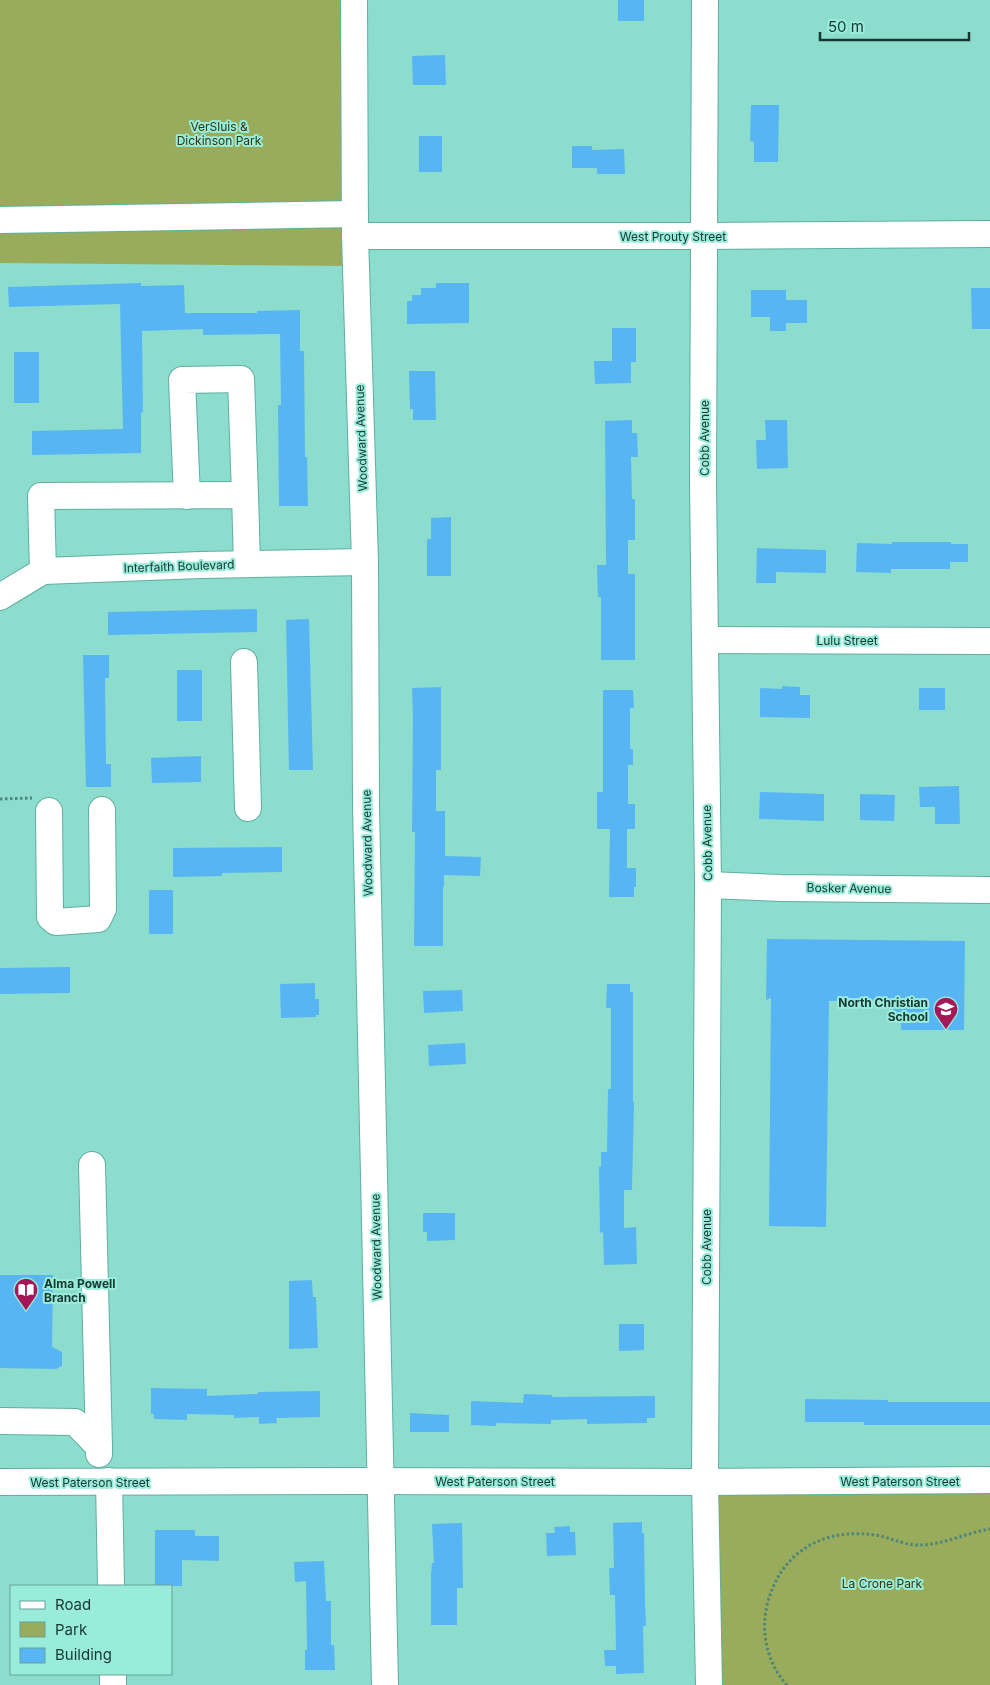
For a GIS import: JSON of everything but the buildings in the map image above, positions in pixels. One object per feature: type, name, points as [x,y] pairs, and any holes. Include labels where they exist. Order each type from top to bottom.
[{"type":"street","name":"Woodward Avenue","points":[[354,0],[355,225],[365,562],[366,806],[385,1685]]},
{"type":"street","name":"Cobb Avenue","points":[[706,0],[703,474],[708,885],[705,1482],[709,1685]]},
{"type":"street","name":"West Prouty Street","points":[[0,220],[355,225],[706,236],[990,234]]},
{"type":"street","points":[[187,496],[182,380],[241,379],[247,564]]},
{"type":"street","points":[[43,571],[41,496],[246,495]]},
{"type":"street","name":"Interfaith Boulevard","points":[[0,597],[43,571],[365,562]]},
{"type":"street","name":"Lulu Street","points":[[704,640],[990,641]]},
{"type":"street","points":[[244,662],[248,808]]},
{"type":"street","points":[[49,811],[50,917],[56,922],[98,919],[103,909],[102,810]]},
{"type":"street","name":"Bosker Avenue","points":[[708,885],[781,888],[990,890]]},
{"type":"street","points":[[92,1165],[99,1447],[105,1481],[112,1585]]},
{"type":"street","points":[[75,1422],[98,1392]]},
{"type":"street","points":[[0,1421],[75,1422],[99,1447]]},
{"type":"street","name":"West Paterson Street","points":[[0,1482],[990,1480]]},
{"type":"path","points":[[787,1685],[778,1674],[771,1660],[765,1630],[765,1615],[768,1598],[775,1581],[800,1551],[822,1539],[848,1533],[882,1536],[909,1544],[929,1545],[990,1529]]},
{"type":"green space","name":"VerSluis & Dickinson Park","points":[[0,0],[354,0],[355,266],[0,263]]},
{"type":"green space","name":"La Crone Park","points":[[990,1480],[990,1685],[709,1685],[705,1482]]},
{"type":"place","name":"North Christian School","points":[[946,1030]]},
{"type":"place","name":"Alma Powell Branch","points":[[26,1311]]}]
